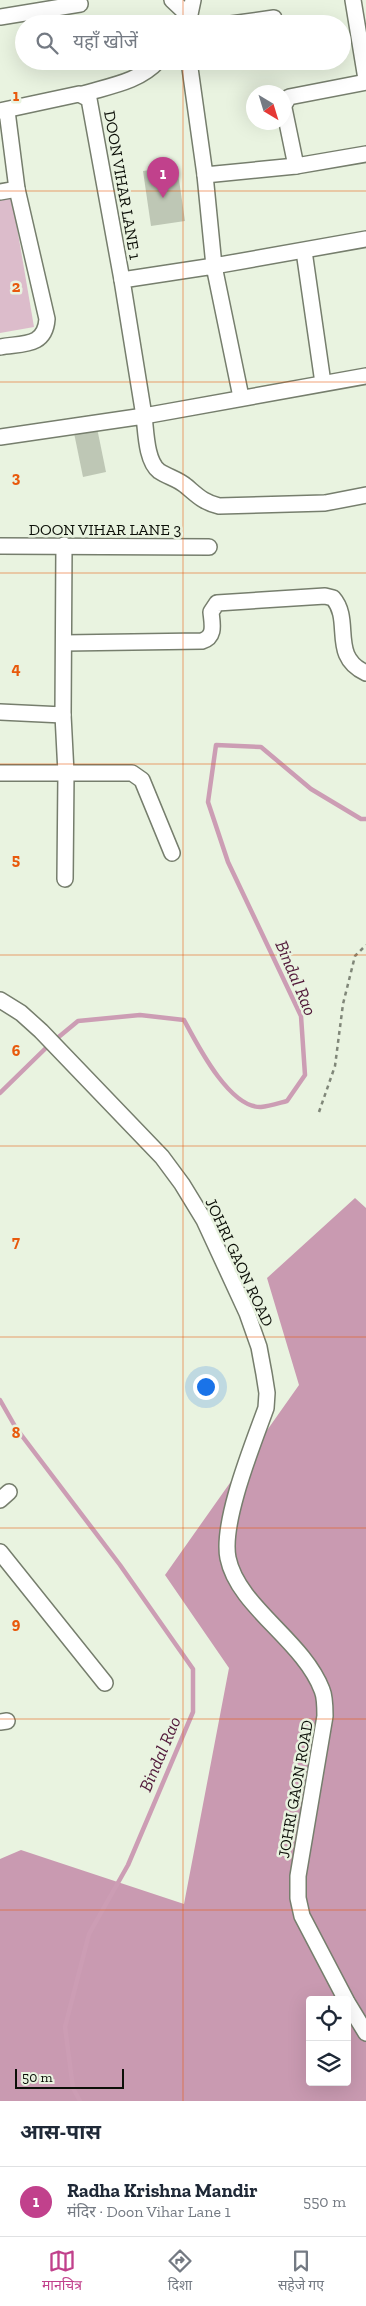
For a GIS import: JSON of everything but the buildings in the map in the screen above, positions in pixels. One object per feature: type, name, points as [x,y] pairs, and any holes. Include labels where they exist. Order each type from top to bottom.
[{"type":"street","points":[[172,0],[184,15]]},
{"type":"street","points":[[190,15],[194,0]]},
{"type":"street","points":[[291,96],[366,81],[354,0]]},
{"type":"street","points":[[0,17],[80,4]]},
{"type":"street","points":[[0,347],[39,340],[46,327],[47,319],[17,189],[4,111],[83,94],[130,80],[150,70]]},
{"type":"street","points":[[190,70],[205,175],[214,266],[241,397]]},
{"type":"street","name":"DOON VIHAR LANE 1","points":[[83,94],[89,99],[122,280],[151,459],[156,468],[180,481],[208,503],[218,506],[325,503],[366,495]]},
{"type":"street","points":[[289,130],[296,166]]},
{"type":"street","points":[[205,175],[296,166],[366,154]]},
{"type":"street","points":[[0,192],[17,189]]},
{"type":"street","points":[[122,280],[304,251],[366,239]]},
{"type":"street","points":[[304,251],[323,383]]},
{"type":"street","points":[[0,437],[144,416],[366,376]]},
{"type":"street","points":[[64,545],[63,715],[66,773],[65,879]]},
{"type":"street","name":"DOON VIHAR LANE 3","points":[[0,546],[209,547]]},
{"type":"street","points":[[64,643],[202,641],[209,638],[212,633],[211,612],[217,603],[325,596],[333,598],[339,608],[347,658],[357,668],[366,673]]},
{"type":"street","points":[[0,712],[63,715]]},
{"type":"street","points":[[0,773],[124,772],[138,776],[142,780],[172,853]]},
{"type":"street","name":"JOHRI GAON ROAD","points":[[0,1000],[21,1013],[41,1031],[162,1157],[182,1184],[212,1236],[247,1313],[259,1346],[267,1393],[266,1408],[233,1511],[228,1536],[228,1557],[235,1577],[244,1592],[311,1666],[323,1692],[325,1716],[298,1876],[298,1898],[302,1916],[344,1996]]},
{"type":"street","points":[[0,1552],[105,1683]]},
{"type":"street","name":"JOHRI GAON ROAD","points":[[351,2008],[366,2033]]},
{"type":"path","points":[[318,1112],[335,1066],[343,1004],[355,956],[366,945]]},
{"type":"shaded area","points":[[11,192],[34,327],[0,333],[0,194]]},
{"type":"shaded area","points":[[355,1198],[366,1208],[366,2101],[0,2101],[0,1859],[21,1850],[184,1904],[229,1668],[165,1575],[299,1385],[267,1278]]},
{"type":"waterway","name":"Bindal Rao","points":[[55,1040],[78,1021],[140,1015],[184,1020],[215,1073],[237,1097],[249,1105],[261,1107],[287,1101],[305,1075],[301,1016],[228,862],[208,802],[216,745],[261,747],[311,789],[361,819],[366,819]]},
{"type":"waterway","name":"Bindal Rao","points":[[0,1093],[49,1045]]},
{"type":"waterway","name":"Bindal Rao","points":[[0,1400],[16,1428],[120,1565],[193,1669],[193,1712],[128,1865],[89,1934],[65,2027],[73,2088],[80,2101]]},
{"type":"place","name":"Radha Krishna Mandir","points":[[163,198]]}]
